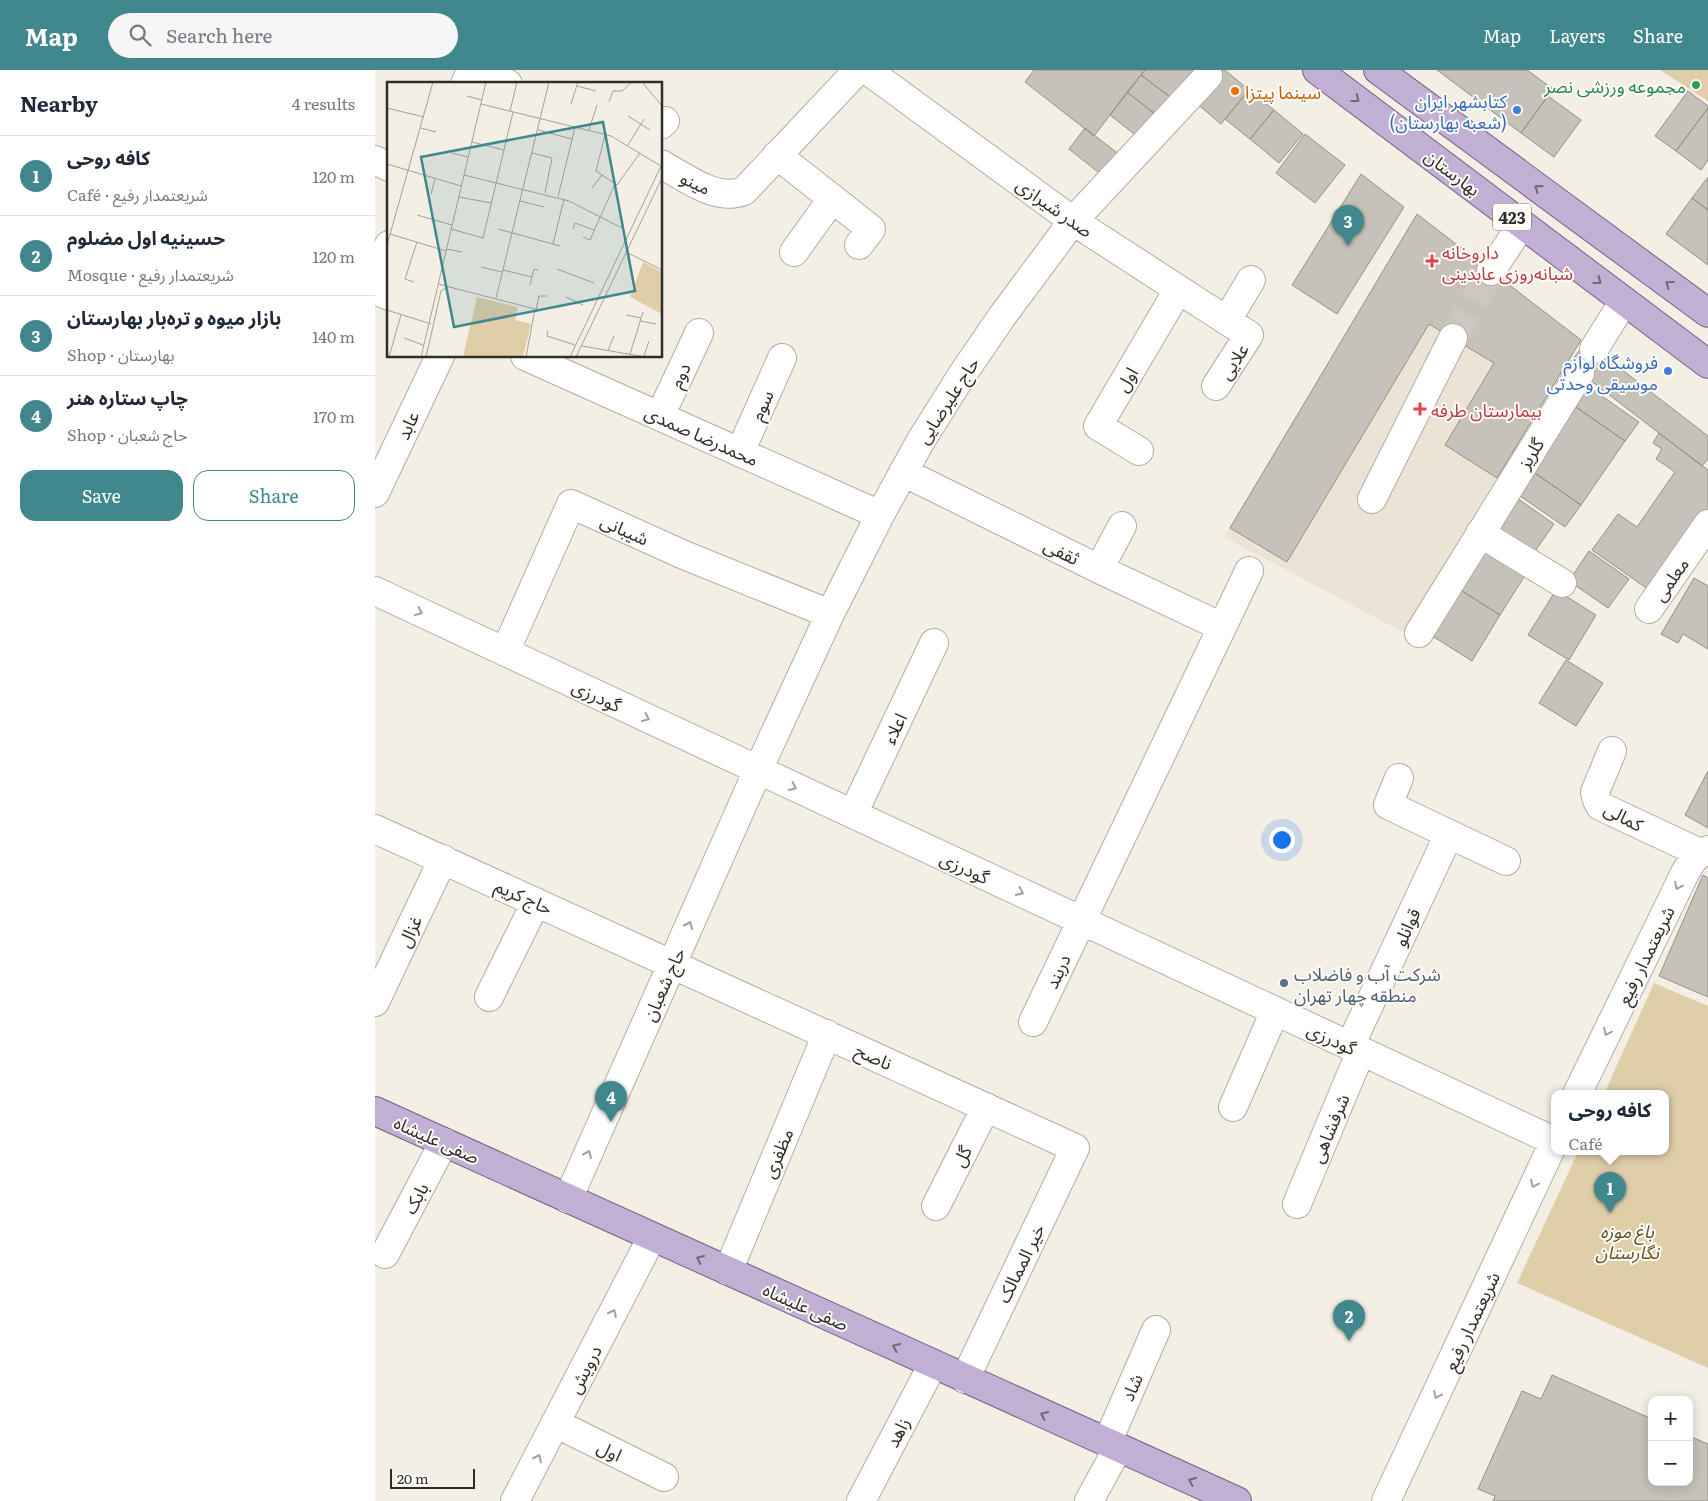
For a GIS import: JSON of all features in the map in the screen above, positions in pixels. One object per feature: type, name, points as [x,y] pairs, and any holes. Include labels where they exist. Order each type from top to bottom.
[{"type":"main road","name":"بهارستان","points":[[1317,70],[1708,364]]},
{"type":"main road","name":"423","points":[[1391,74],[1708,312]]},
{"type":"main road","name":"صفی علیشاه","points":[[375,1111],[1237,1501]]},
{"type":"street","points":[[466,82],[471,70]]},
{"type":"street","points":[[482,70],[504,82]]},
{"type":"street","name":"مینو","points":[[663,165],[709,190],[737,194],[744,191],[858,70]]},
{"type":"street","name":"صدر شیرازی","points":[[867,70],[1073,221],[1249,335]]},
{"type":"street","name":"حاج علیرضایی","points":[[758,770],[830,614],[880,515],[920,442],[962,375],[1003,315],[1073,221],[1208,76]]},
{"type":"street","points":[[777,155],[871,229],[859,245]]},
{"type":"street","points":[[375,160],[387,167]]},
{"type":"street","points":[[794,252],[833,199]]},
{"type":"street","points":[[1491,271],[1522,224]]},
{"type":"street","points":[[375,276],[387,250]]},
{"type":"street","points":[[1227,320],[1251,280]]},
{"type":"street","points":[[375,290],[387,295]]},
{"type":"street","name":"اول","points":[[1139,451],[1097,426],[1178,290]]},
{"type":"street","points":[[1594,349],[1624,301]]},
{"type":"street","name":"دوم","points":[[659,416],[699,333]]},
{"type":"street","name":"علایی","points":[[1216,386],[1249,335]]},
{"type":"street","points":[[1372,499],[1453,338]]},
{"type":"street","name":"عابد","points":[[375,493],[439,358]]},
{"type":"street","name":"محمدرضا صمدی","points":[[529,358],[880,515]]},
{"type":"street","name":"سوم","points":[[740,452],[782,358]]},
{"type":"street","name":"گلریز","points":[[1419,633],[1580,372]]},
{"type":"street","name":"ثقفی","points":[[903,472],[1223,627]]},
{"type":"street","name":"شیبانی","points":[[505,652],[571,504],[685,555],[830,614]]},
{"type":"street","name":"معلمی","points":[[1649,609],[1708,524]]},
{"type":"street","points":[[1099,568],[1123,526]]},
{"type":"street","points":[[1480,533],[1562,583]]},
{"type":"street","points":[[1081,921],[1249,571]]},
{"type":"street","name":"گودرزی","points":[[375,592],[1551,1139]]},
{"type":"street","name":"اعلاء","points":[[853,814],[935,643]]},
{"type":"street","name":"کمالی","points":[[1612,751],[1595,792],[1600,806],[1704,852]]},
{"type":"street","name":"حاج شعبان","points":[[568,1198],[758,770]]},
{"type":"street","points":[[1399,778],[1388,804],[1506,861]]},
{"type":"street","name":"حاج کریم","points":[[375,829],[672,964]]},
{"type":"street","name":"قوانلو","points":[[1356,1049],[1449,834]]},
{"type":"street","name":"شریعتمدار رفیع","points":[[1579,1090],[1692,859],[1704,852]]},
{"type":"street","name":"غزال","points":[[375,1002],[443,860]]},
{"type":"street","points":[[489,997],[536,902]]},
{"type":"street","name":"دربند","points":[[1033,1022],[1081,921]]},
{"type":"street","name":"ناصح","points":[[672,964],[1075,1148]]},
{"type":"street","points":[[1233,1107],[1275,1011]]},
{"type":"street","name":"مظفری","points":[[728,1271],[827,1034]]},
{"type":"street","name":"شرفشاهی","points":[[1297,1204],[1356,1049]]},
{"type":"street","name":"گل","points":[[936,1206],[986,1107]]},
{"type":"street","name":"بابک","points":[[385,1254],[444,1142]]},
{"type":"street","name":"خیر الممالک","points":[[965,1379],[1075,1148]]},
{"type":"street","name":"شریعتمدار رفیع","points":[[1386,1501],[1551,1150]]},
{"type":"street","name":"درویش","points":[[515,1501],[652,1237]]},
{"type":"street","name":"شاد","points":[[1089,1501],[1156,1330]]},
{"type":"street","name":"زاهد","points":[[861,1501],[933,1364]]},
{"type":"street","name":"اول","points":[[555,1423],[664,1477]]},
{"type":"street","points":[[1397,1501],[1401,1471]]},
{"type":"shaded area","name":"بیمارستان طرفه","points":[[1417,214],[1581,340],[1403,632],[1224,537]]},
{"type":"green space","name":"مجموعه ورزشی نصر","points":[[1660,70],[1708,70],[1708,101]]},
{"type":"green space","name":"باغ موزه نگارستان","points":[[1654,983],[1708,1006],[1708,1368],[1517,1283],[1577,1155],[1669,1155],[1669,1090],[1606,1090]]},
{"type":"building","points":[[1034,70],[1145,70],[1094,136],[1025,82]]},
{"type":"building","points":[[1145,70],[1197,70],[1174,100],[1141,75]]},
{"type":"building","points":[[1221,70],[1225,70],[1249,90],[1221,124],[1195,102]]},
{"type":"building","points":[[1437,70],[1527,70],[1553,89],[1521,133]]},
{"type":"building","points":[[1141,75],[1174,100],[1160,118],[1127,92]]},
{"type":"building","points":[[1249,90],[1274,110],[1250,139],[1225,119]]},
{"type":"building","points":[[1688,91],[1708,106],[1708,108],[1676,151],[1655,136]]},
{"type":"building","points":[[1127,92],[1160,118],[1143,141],[1110,115]]},
{"type":"building","points":[[1548,96],[1581,120],[1554,157],[1521,133]]},
{"type":"building","points":[[1708,108],[1708,160],[1701,170],[1676,151]]},
{"type":"building","points":[[1274,110],[1303,134],[1279,163],[1250,139]]},
{"type":"building","points":[[1085,128],[1125,159],[1108,180],[1069,149]]},
{"type":"building","points":[[1305,134],[1345,165],[1315,203],[1276,173]]},
{"type":"building","points":[[1361,174],[1404,207],[1337,314],[1292,285]]},
{"type":"building","points":[[1708,177],[1708,210],[1692,198]]},
{"type":"building","points":[[1692,198],[1708,210],[1708,265],[1666,234]]},
{"type":"building","points":[[1417,214],[1581,340],[1497,478],[1445,445],[1494,363],[1429,324],[1287,562],[1230,528]]},
{"type":"building","points":[[1586,342],[1708,436],[1708,459],[1702,466],[1569,364]]},
{"type":"building","points":[[1586,385],[1639,422],[1625,441],[1573,405]]},
{"type":"building","points":[[1573,405],[1625,441],[1581,505],[1529,469]]},
{"type":"building","points":[[1659,433],[1708,470],[1708,511],[1652,592],[1592,550],[1618,514],[1637,527],[1675,472],[1656,459],[1662,449],[1653,443]]},
{"type":"building","points":[[1529,469],[1581,505],[1565,527],[1513,491]]},
{"type":"building","points":[[1517,498],[1554,524],[1533,554],[1496,528]]},
{"type":"building","points":[[1483,540],[1529,569],[1500,615],[1454,586]]},
{"type":"building","points":[[1589,551],[1629,579],[1608,608],[1569,581]]},
{"type":"building","points":[[1694,578],[1708,586],[1708,649],[1683,634],[1678,643],[1661,634]]},
{"type":"building","points":[[1454,586],[1500,615],[1472,661],[1426,632]]},
{"type":"building","points":[[1556,590],[1596,615],[1569,660],[1528,635]]},
{"type":"building","points":[[1566,660],[1603,683],[1576,726],[1539,703]]},
{"type":"building","points":[[1708,771],[1708,828],[1685,815]]},
{"type":"building","points":[[1703,875],[1708,878],[1708,997],[1659,976]]},
{"type":"building","points":[[1552,1375],[1648,1417],[1648,1486],[1693,1486],[1693,1438],[1708,1444],[1708,1501],[1493,1501],[1495,1496],[1478,1489],[1522,1391],[1541,1399]]},
{"type":"tunnel","points":[[1453,338],[1491,271]]},
{"type":"place","name":"مجموعه ورزشی نصر","points":[[1696,85]]},
{"type":"place","name":"سینما پیتزا","points":[[1235,91]]},
{"type":"place","name":"کتابشهر ایران (شعبه بهارستان)","points":[[1517,110]]},
{"type":"place","name":"بازار میوه و تره‌بار بهارستان","points":[[1348,246]]},
{"type":"place","name":"داروخانه شبانه‌روزی عابدینی","points":[[1432,261]]},
{"type":"place","name":"فروشگاه لوازم موسیقی وحدتی","points":[[1668,371]]},
{"type":"place","name":"بیمارستان طرفه","points":[[1420,409]]},
{"type":"place","name":"شرکت آب و فاضلاب منطقه چهار تهران","points":[[1284,983]]},
{"type":"place","name":"چاپ ستاره هنر","points":[[611,1122]]},
{"type":"place","name":"کافه روحی","points":[[1610,1213]]},
{"type":"place","name":"حسینیه اول مضلوم","points":[[1349,1341]]}]
